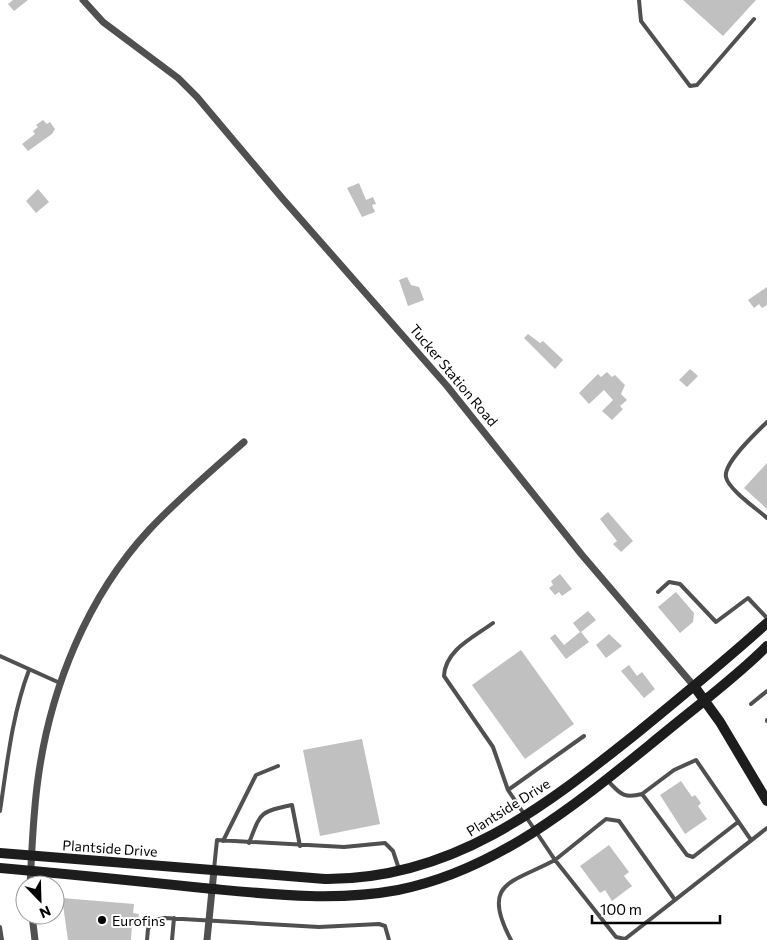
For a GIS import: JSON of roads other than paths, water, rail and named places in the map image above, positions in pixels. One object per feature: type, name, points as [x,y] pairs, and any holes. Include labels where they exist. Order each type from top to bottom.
[{"type":"street","name":"Tucker Station Road","points":[[83,0],[103,22],[178,78],[197,97],[282,198],[447,386],[582,555],[705,700],[767,801]]},
{"type":"street","points":[[30,875],[38,777],[48,727],[60,683],[95,606],[122,565],[148,531],[244,442]]},
{"type":"street","name":"Plantside Drive","points":[[0,853],[351,879],[399,872],[434,862],[489,839],[526,816],[599,763],[694,686],[767,623]]},
{"type":"street","points":[[0,868],[212,889],[326,897],[398,890],[436,880],[469,868],[535,830],[607,780],[705,700],[767,646]]},
{"type":"street","points":[[207,940],[214,870]]},
{"type":"street","points":[[33,925],[35,940]]},
{"type":"lane","points":[[639,0],[641,21],[690,86],[697,85],[754,19]]},
{"type":"lane","points":[[767,422],[726,466],[726,478],[734,490],[767,518]]},
{"type":"lane","points":[[658,592],[669,582],[680,584],[716,622],[748,598],[767,618]]},
{"type":"lane","points":[[493,623],[449,656],[444,676],[492,747],[501,764],[508,790],[555,860],[616,937],[625,939],[767,828]]},
{"type":"lane","points":[[0,656],[60,683]]},
{"type":"lane","points":[[0,811],[9,748],[23,686],[29,670]]},
{"type":"lane","points":[[751,704],[767,691]]},
{"type":"lane","points":[[508,790],[584,736]]},
{"type":"lane","points":[[607,780],[621,795],[630,798],[642,794],[674,770],[696,760],[751,840]]},
{"type":"lane","points":[[223,841],[256,775],[278,766]]},
{"type":"lane","points":[[642,794],[687,855],[692,857],[738,822]]},
{"type":"lane","points":[[249,843],[260,817],[266,811],[292,805],[300,846]]},
{"type":"lane","points":[[511,940],[503,924],[498,905],[500,894],[504,887],[514,879],[555,860],[606,819],[619,821],[675,900]]},
{"type":"lane","points":[[214,870],[217,840],[344,847],[385,843],[393,851],[399,872]]},
{"type":"lane","points":[[172,940],[174,918]]},
{"type":"lane","points":[[147,940],[148,929],[154,920],[174,918],[319,927],[378,924],[385,926],[389,940]]},
{"type":"lane","points":[[0,927],[2,940]]},
{"type":"place","name":"Eurofins","points":[[102,920]]}]
